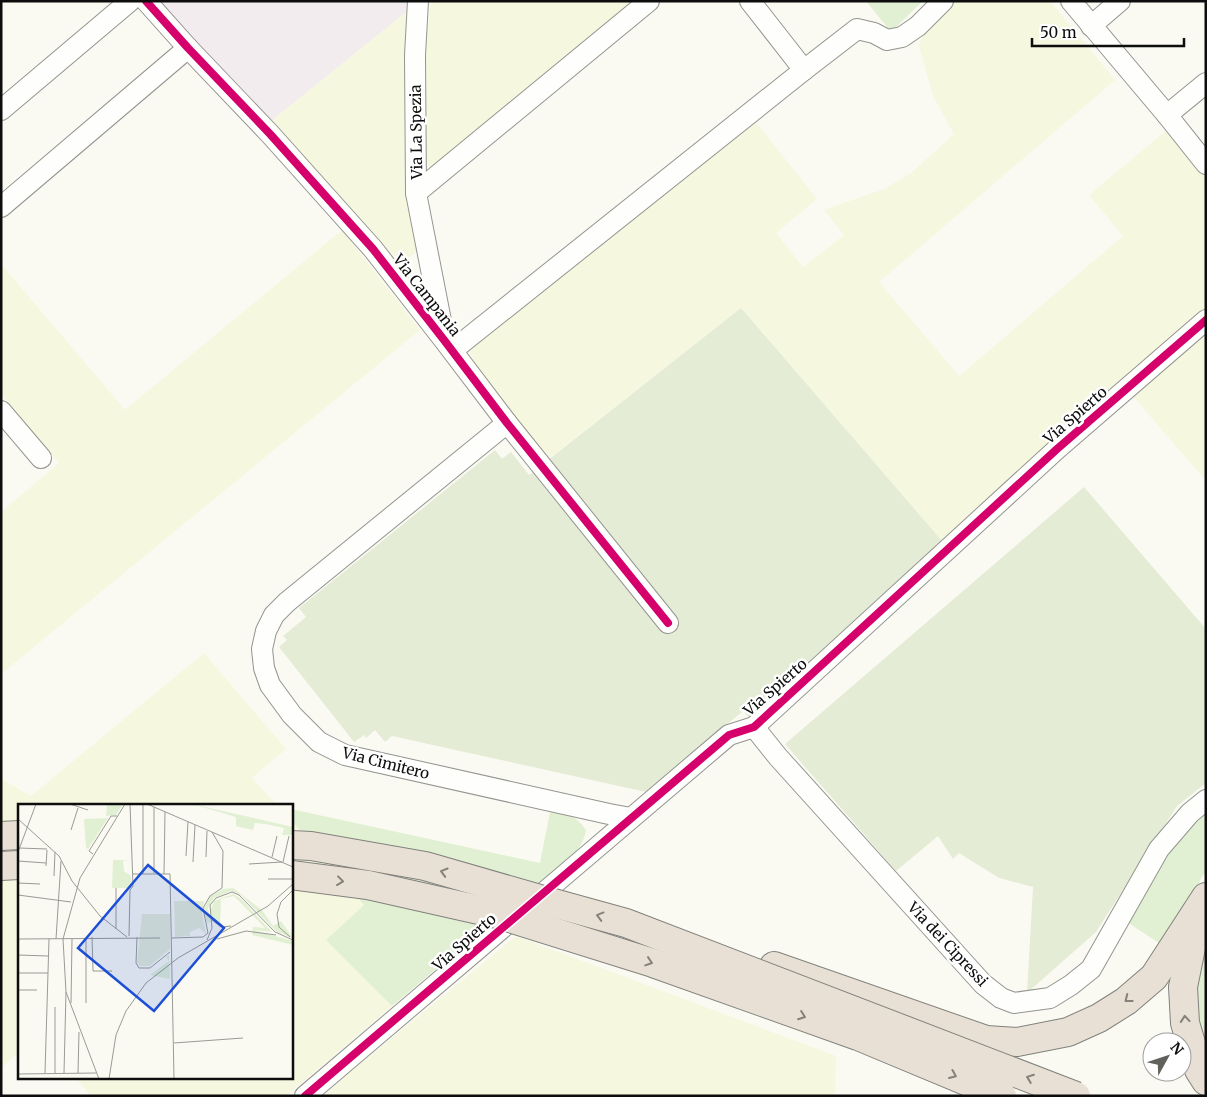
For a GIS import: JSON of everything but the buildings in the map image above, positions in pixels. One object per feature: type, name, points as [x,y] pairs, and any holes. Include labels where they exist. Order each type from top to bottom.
[{"type":"highway","points":[[1,836],[18,835]]},
{"type":"highway","points":[[292,844],[425,866],[626,923],[693,938],[986,1040],[1017,1042],[1068,1032],[1100,1018],[1126,1001],[1154,977],[1203,901]]},
{"type":"highway","points":[[1,866],[18,865]]},
{"type":"highway","points":[[292,875],[368,884],[497,914],[653,963],[858,1036],[1002,1096]]},
{"type":"highway","points":[[1203,901],[1184,987],[1184,1023],[1199,1070],[1206,1081]]},
{"type":"highway","points":[[626,923],[1076,1096]]},
{"type":"street","points":[[1,110],[130,1]]},
{"type":"street","name":"Via Campania","points":[[146,1],[270,134],[373,249],[507,423],[668,623]]},
{"type":"street","name":"Via La Spezia","points":[[418,1],[414,54],[416,194],[448,345]]},
{"type":"street","points":[[416,194],[649,1]]},
{"type":"street","points":[[750,1],[804,70]]},
{"type":"street","points":[[448,345],[857,30],[874,33],[887,40],[902,37],[918,26],[943,1]]},
{"type":"street","points":[[1071,1],[1206,164]]},
{"type":"street","points":[[1091,26],[1120,1]]},
{"type":"street","points":[[1,207],[188,48]]},
{"type":"street","points":[[1167,116],[1206,83]]},
{"type":"street","points":[[405,289],[429,261]]},
{"type":"street","name":"Via Spierto","points":[[304,1096],[729,734],[754,726],[1057,448],[1206,320]]},
{"type":"street","points":[[1,411],[41,458]]},
{"type":"street","name":"Via Cimitero","points":[[507,423],[287,602],[274,615],[266,631],[262,649],[264,668],[270,685],[292,715],[319,742],[345,755],[631,818]]},
{"type":"street","name":"Via dei Cipressi","points":[[754,726],[778,757],[983,984],[1001,998],[1014,1002],[1050,998],[1071,985],[1091,968],[1159,849],[1190,813],[1206,800]]},
{"type":"shaded area","points":[[159,1],[411,1],[410,9],[270,122]]},
{"type":"green space","points":[[431,1],[640,1],[430,170],[426,158],[422,74]]},
{"type":"green space","points":[[866,1],[923,1],[891,32]]},
{"type":"green space","points":[[950,1],[1050,1],[1115,80],[879,282],[959,376],[1123,236],[1089,195],[1167,130],[1206,177],[1206,310],[943,542],[741,308],[548,459],[475,363],[467,346],[755,121],[817,199],[776,233],[803,267],[806,265],[844,235],[824,210],[884,189],[911,173],[954,134],[933,96],[919,46],[924,32]]},
{"type":"green space","points":[[410,9],[404,126],[419,247],[414,254],[406,259],[394,256],[270,122]]},
{"type":"green space","points":[[342,230],[420,330],[1,674],[1,512],[59,463],[1,394],[1,264],[125,410]]},
{"type":"green space","points":[[741,308],[943,542],[751,720],[743,711],[646,792],[392,736],[385,742],[375,730],[366,738],[364,735],[354,742],[279,647],[287,640],[283,636],[306,617],[299,608],[495,450],[502,459],[511,452],[529,475]]},
{"type":"green space","points":[[1206,331],[1206,481],[1131,394]]},
{"type":"green space","points":[[1084,487],[1206,629],[1206,783],[1177,806],[1096,932],[1027,993],[1033,887],[999,878],[959,853],[953,859],[938,836],[896,871],[785,744]]},
{"type":"green space","points":[[204,653],[286,749],[252,778],[276,804],[18,804],[18,1053],[1,1068],[1,779],[31,796]]},
{"type":"green space","points":[[292,809],[540,863],[550,812],[575,818],[586,830],[581,845],[571,856],[392,1006],[326,940],[364,905],[292,821]]},
{"type":"green space","points":[[1206,809],[1206,872],[1165,947],[1127,922],[1140,895],[1178,838]]},
{"type":"green space","points":[[292,821],[364,905],[326,940],[392,1006],[286,1096],[91,1096],[78,1080],[292,1080]]},
{"type":"green space","points":[[1206,930],[1206,1052],[1192,983]]},
{"type":"green space","points":[[516,936],[836,1056],[835,1096],[324,1096]]},
{"type":"cycle path","points":[[146,1],[270,134],[373,249],[507,423],[668,623]]},
{"type":"cycle path","points":[[305,1096],[729,735],[754,727],[1057,449],[1206,320]]}]
